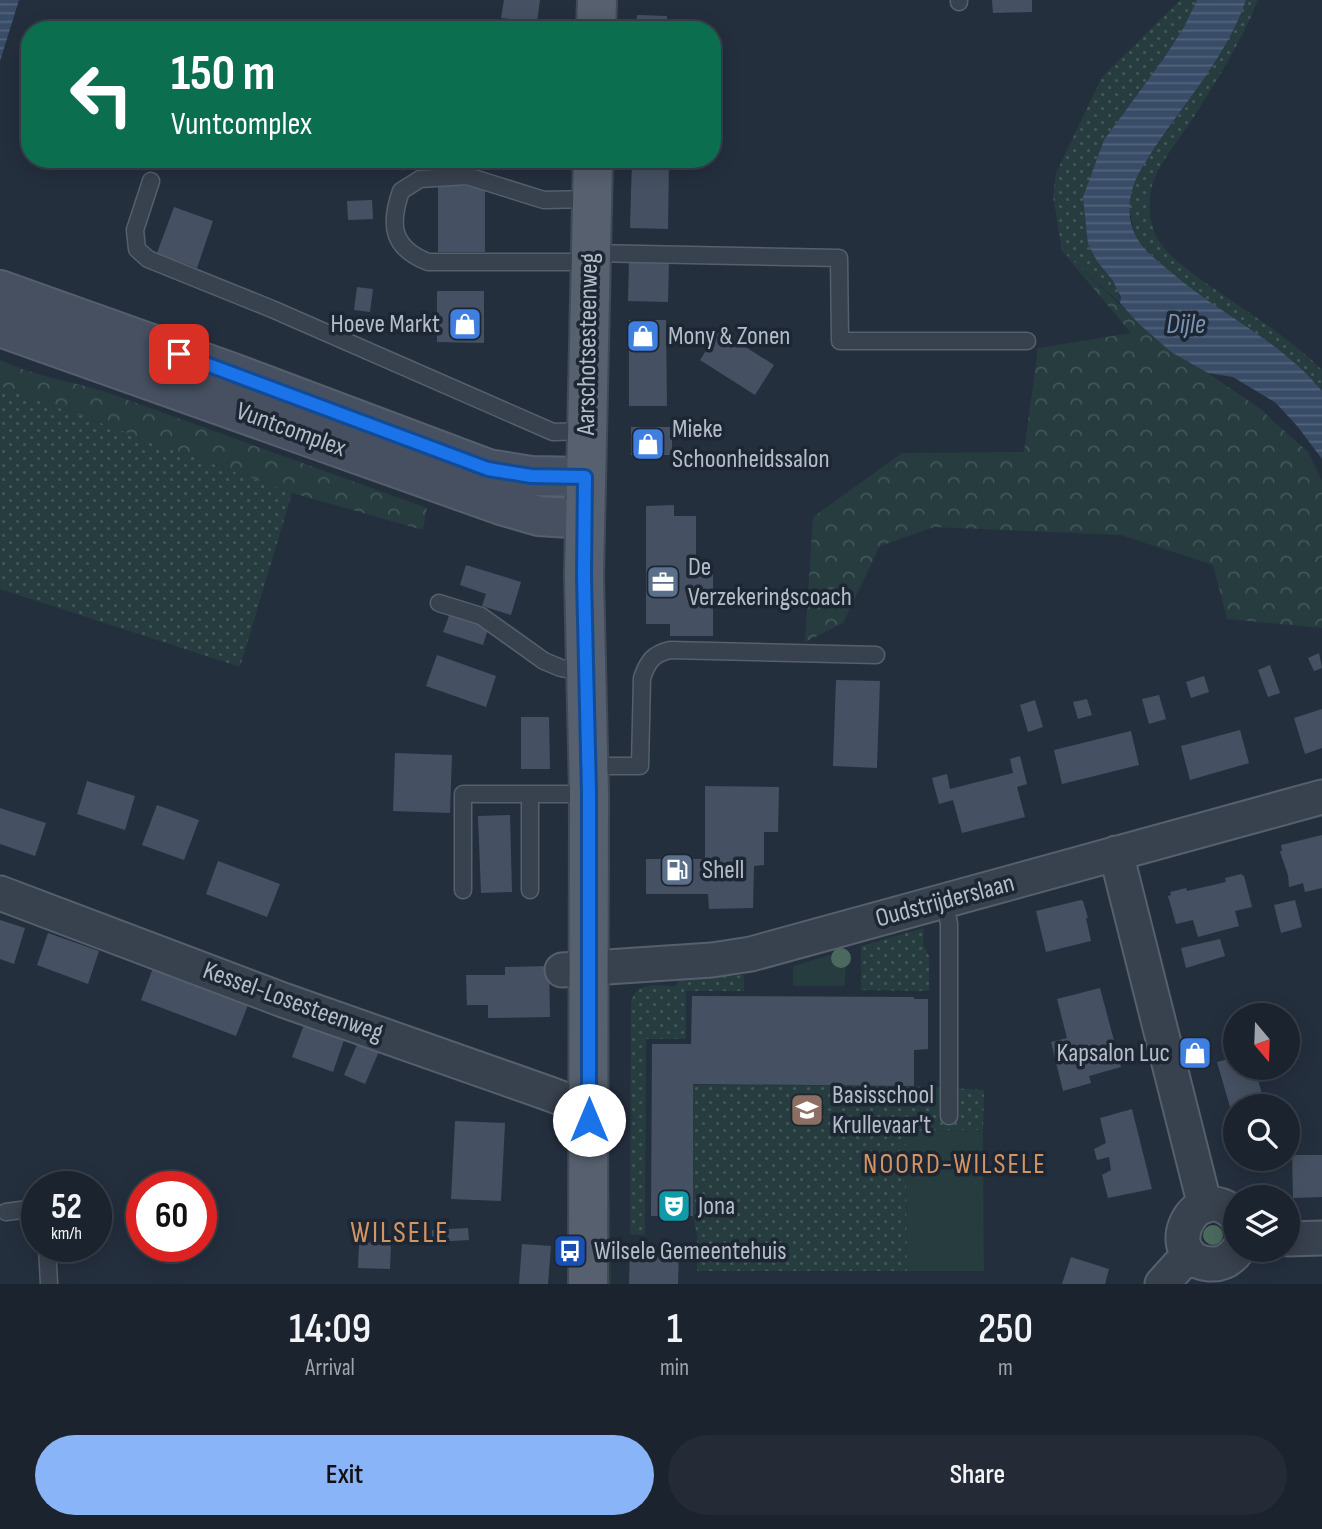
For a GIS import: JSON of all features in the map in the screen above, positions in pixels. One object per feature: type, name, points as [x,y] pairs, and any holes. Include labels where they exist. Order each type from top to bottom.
[{"type":"main road","points":[[596,21],[597,0]]},
{"type":"main road","name":"Aarschotsesteenweg","points":[[588,1284],[589,1101],[575,969],[589,780],[585,477],[593,168]]},
{"type":"main road","name":"Vuntcomplex","points":[[0,290],[230,372],[488,469],[531,476],[585,477]]},
{"type":"main road","name":"Vuntcomplex","points":[[0,327],[502,505],[539,516],[585,519]]},
{"type":"street","name":"Oudstrijderslaan","points":[[575,969],[712,960],[751,954],[1322,797]]},
{"type":"street","points":[[1116,853],[1220,1211],[1189,1217],[1184,1225],[1183,1235],[1189,1254],[1197,1260],[1216,1264],[1225,1262]]},
{"type":"street","name":"Kessel-Losesteenweg","points":[[0,893],[283,1000],[537,1090],[571,1101],[589,1101]]},
{"type":"street","points":[[1300,1239],[1322,1238]]},
{"type":"street","points":[[1162,1284],[1189,1254]]},
{"type":"lane","points":[[592,200],[544,200],[467,176],[420,180],[401,191],[393,221],[396,236],[409,255],[428,262],[590,258],[838,258],[840,341],[1027,341]]},
{"type":"lane","points":[[151,181],[135,230],[137,249],[148,259],[272,309],[554,432],[586,431]]},
{"type":"lane","points":[[439,603],[481,616],[555,666],[587,673]]},
{"type":"lane","points":[[463,890],[463,794],[530,794],[640,766],[642,678],[647,664],[657,653],[670,650],[876,655]]},
{"type":"lane","points":[[530,794],[530,890]]},
{"type":"lane","points":[[945,901],[949,924],[949,1116]]},
{"type":"lane","points":[[6,1212],[21,1210]]},
{"type":"lane","points":[[48,1262],[49,1284]]},
{"type":"green space","points":[[1180,0],[1197,0],[1164,58],[1104,140],[1097,261],[1116,286],[1120,303],[1062,251],[1053,196],[1056,173],[1102,77]]},
{"type":"green space","points":[[1246,0],[1258,0],[1243,33],[1217,80],[1166,156],[1153,181],[1151,221],[1157,238],[1177,261],[1288,340],[1322,370],[1322,391],[1314,381],[1190,289],[1151,255],[1136,237],[1128,205],[1132,186],[1144,164],[1214,63]]},
{"type":"green space","points":[[1062,251],[1171,352],[1208,373],[1259,408],[1308,452],[1322,481],[1322,628],[1227,619],[1213,565],[1121,535],[934,527],[880,546],[843,623],[805,642],[813,517],[902,453],[1024,452],[1038,348],[1131,333]]},
{"type":"green space","points":[[0,360],[39,374],[106,392],[427,508],[423,530],[292,493],[0,386]]},
{"type":"green space","points":[[0,386],[292,493],[240,667],[0,589]]},
{"type":"green space","points":[[924,928],[923,945],[929,956],[929,991],[861,990],[861,946]]},
{"type":"green space","points":[[846,950],[845,986],[793,986],[793,966]]},
{"type":"green space","points":[[744,975],[744,991],[686,991],[686,1039],[646,1039],[645,1235],[630,1234],[631,1003],[634,996],[649,986],[676,986],[678,980]]},
{"type":"green space","points":[[693,1085],[914,1086],[984,1090],[983,1130],[906,1131],[907,1271],[697,1271],[697,1235],[693,1216]]},
{"type":"green space","points":[[983,1130],[984,1271],[907,1271],[906,1131]]},
{"type":"green space","points":[[610,1191],[611,1284],[603,1284]]},
{"type":"water","points":[[0,0],[19,0],[0,61]]},
{"type":"water","name":"Dijle","points":[[1197,0],[1246,0],[1214,64],[1135,180],[1130,199],[1130,219],[1140,243],[1157,261],[1269,342],[1306,373],[1322,391],[1322,459],[1276,403],[1233,377],[1208,373],[1171,352],[1138,323],[1120,303],[1121,297],[1113,281],[1088,244],[1083,197],[1104,140],[1164,58]]},
{"type":"building","points":[[504,0],[540,0],[537,21],[501,18]]},
{"type":"building","points":[[992,0],[1032,0],[1032,12],[993,13]]},
{"type":"building","points":[[637,15],[667,16],[667,21],[637,21]]},
{"type":"building","points":[[632,168],[669,168],[668,229],[630,228]]},
{"type":"building","points":[[438,186],[485,186],[485,252],[438,252]]},
{"type":"building","points":[[372,200],[373,219],[348,220],[347,201]]},
{"type":"building","points":[[174,207],[213,221],[197,268],[157,253]]},
{"type":"building","points":[[629,261],[669,261],[668,302],[628,301]]},
{"type":"building","points":[[357,287],[373,289],[370,312],[354,310]]},
{"type":"building","points":[[437,291],[484,291],[484,343],[437,342]]},
{"type":"building","points":[[629,320],[666,320],[667,406],[629,406]]},
{"type":"building","points":[[719,330],[774,365],[755,395],[700,360]]},
{"type":"building","points":[[631,427],[672,427],[672,455],[631,455]]},
{"type":"building","points":[[674,505],[674,516],[696,516],[696,565],[713,565],[713,636],[670,636],[670,624],[646,624],[646,506]]},
{"type":"building","points":[[466,565],[521,582],[511,615],[482,606],[486,594],[460,585]]},
{"type":"building","points":[[450,613],[489,626],[483,645],[443,632]]},
{"type":"building","points":[[1319,653],[1322,668],[1314,671],[1308,658]]},
{"type":"building","points":[[437,655],[496,676],[486,707],[426,686]]},
{"type":"building","points":[[1270,665],[1280,693],[1268,697],[1258,670]]},
{"type":"building","points":[[1204,676],[1209,692],[1191,698],[1186,682]]},
{"type":"building","points":[[836,680],[880,681],[877,768],[833,766]]},
{"type":"building","points":[[1159,695],[1166,719],[1149,724],[1142,699]]},
{"type":"building","points":[[1087,699],[1092,715],[1078,719],[1073,702]]},
{"type":"building","points":[[1035,700],[1043,727],[1028,732],[1020,705]]},
{"type":"building","points":[[1322,709],[1322,748],[1305,754],[1294,718]]},
{"type":"building","points":[[521,717],[549,717],[550,769],[521,769]]},
{"type":"building","points":[[1240,730],[1249,763],[1190,780],[1181,746]]},
{"type":"building","points":[[1131,731],[1139,765],[1062,784],[1054,750]]},
{"type":"building","points":[[395,753],[452,755],[450,813],[393,811]]},
{"type":"building","points":[[1020,756],[1027,784],[1017,787],[1025,817],[962,833],[953,800],[939,804],[932,778],[947,774],[950,789],[1013,773],[1010,759]]},
{"type":"building","points":[[87,781],[135,796],[125,830],[77,814]]},
{"type":"building","points":[[705,786],[779,787],[778,832],[764,832],[764,865],[754,866],[753,908],[709,909],[708,894],[646,894],[646,859],[705,859]]},
{"type":"building","points":[[157,805],[199,820],[184,860],[142,845]]},
{"type":"building","points":[[0,808],[46,823],[35,856],[0,844]]},
{"type":"building","points":[[510,815],[512,892],[481,893],[478,816]]},
{"type":"building","points":[[1322,835],[1322,888],[1305,892],[1303,883],[1289,887],[1280,852],[1281,845]]},
{"type":"building","points":[[218,861],[280,884],[267,917],[206,894]]},
{"type":"building","points":[[1241,874],[1244,876],[1252,907],[1235,911],[1239,926],[1198,937],[1193,920],[1176,924],[1168,896],[1171,895],[1170,892],[1226,882],[1225,878]]},
{"type":"building","points":[[1081,900],[1088,918],[1091,941],[1046,952],[1036,911]]},
{"type":"building","points":[[1295,900],[1302,927],[1281,933],[1274,905]]},
{"type":"building","points":[[0,920],[25,928],[14,964],[0,959]]},
{"type":"building","points":[[48,933],[99,951],[88,984],[37,965]]},
{"type":"building","points":[[1220,939],[1225,956],[1186,968],[1181,948]]},
{"type":"building","points":[[549,966],[550,1017],[488,1018],[488,1005],[467,1005],[466,975],[505,975],[505,967]]},
{"type":"building","points":[[153,968],[248,1005],[236,1036],[141,1000]]},
{"type":"building","points":[[1100,988],[1121,1067],[1089,1076],[1091,1083],[1063,1091],[1051,1042],[1067,1038],[1057,999]]},
{"type":"building","points":[[692,996],[928,999],[928,1049],[914,1050],[914,1086],[693,1084],[693,1216],[651,1216],[652,1044],[691,1044]]},
{"type":"building","points":[[305,1022],[345,1037],[333,1072],[292,1057]]},
{"type":"building","points":[[359,1040],[380,1049],[365,1084],[344,1075]]},
{"type":"building","points":[[1223,1060],[1223,1080],[1258,1080],[1262,1094],[1226,1094],[1217,1062]]},
{"type":"building","points":[[1132,1109],[1152,1189],[1108,1198],[1102,1175],[1111,1170],[1109,1157],[1097,1160],[1094,1149],[1106,1143],[1100,1118]]},
{"type":"building","points":[[455,1121],[505,1123],[501,1201],[451,1199]]},
{"type":"building","points":[[1300,1155],[1322,1155],[1322,1197],[1300,1198],[1300,1185],[1293,1185],[1292,1171],[1300,1171]]},
{"type":"building","points":[[468,1228],[469,1240],[432,1242],[432,1230]]},
{"type":"building","points":[[359,1242],[391,1243],[390,1269],[358,1268]]},
{"type":"building","points":[[522,1244],[551,1246],[548,1284],[519,1284]]},
{"type":"building","points":[[630,1249],[679,1250],[678,1284],[629,1284]]},
{"type":"building","points":[[1071,1257],[1109,1269],[1105,1284],[1062,1284]]},
{"type":"place","name":"Hoeve Markt","points":[[465,324]]},
{"type":"place","name":"Mony & Zonen","points":[[643,336]]},
{"type":"place","name":"Mieke Schoonheidssalon","points":[[648,444]]},
{"type":"place","name":"De Verzekeringscoach","points":[[663,582]]},
{"type":"place","name":"Shell","points":[[677,870]]},
{"type":"place","name":"Kapsalon Luc","points":[[1195,1053]]},
{"type":"place","name":"Basisschool Krullevaar't","points":[[807,1110]]},
{"type":"place","name":"Jona","points":[[674,1206]]},
{"type":"place","name":"Wilsele Gemeentehuis","points":[[570,1251]]},
{"type":"district","name":"NOORD-WILSELE","points":[[955,1164]]},
{"type":"district","name":"WILSELE","points":[[400,1233]]},
{"type":"route","points":[[179,354],[488,469],[531,476],[585,477],[589,1120]]}]
